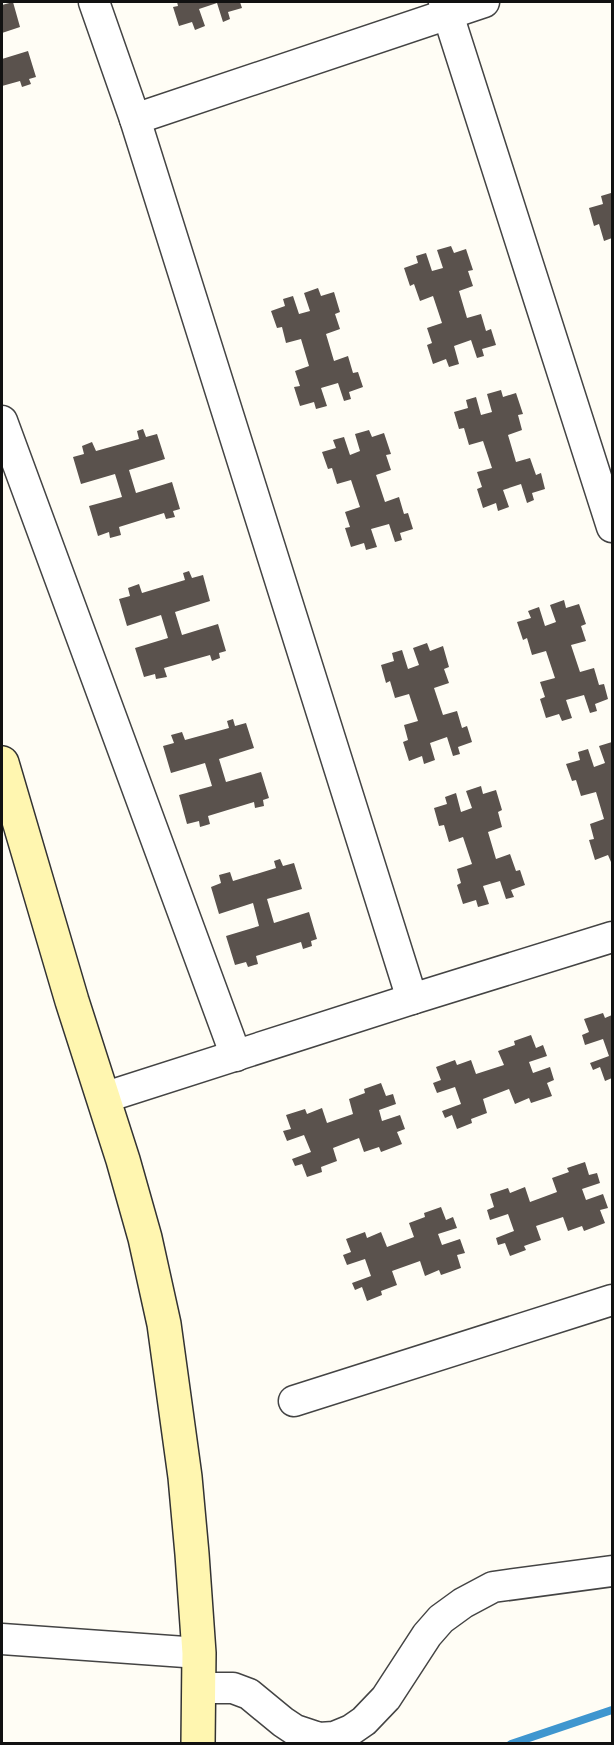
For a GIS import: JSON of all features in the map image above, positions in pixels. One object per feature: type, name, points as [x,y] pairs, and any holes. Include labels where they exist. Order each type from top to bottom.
[{"type":"street","points":[[94,2],[135,119],[412,999]]},
{"type":"street","points":[[135,119],[446,7],[484,2]]},
{"type":"street","points":[[446,7],[612,527]]},
{"type":"street","points":[[2,421],[236,1056]]},
{"type":"street","points":[[2,763],[145,1238],[164,1324],[186,1488],[192,1554],[199,1653],[198,1743]]},
{"type":"street","points":[[103,1098],[612,937]]},
{"type":"street","points":[[294,1401],[612,1300]]},
{"type":"street","points":[[198,1688],[233,1688],[249,1694],[296,1730],[319,1738],[334,1737],[351,1730],[386,1698],[427,1635],[441,1618],[463,1603],[493,1587],[612,1571]]},
{"type":"street","points":[[2,1639],[199,1653]]},
{"type":"building","points":[[13,2],[20,27],[2,33],[2,5]]},
{"type":"building","points":[[177,2],[240,2],[242,8],[228,12],[230,19],[223,22],[217,3],[199,9],[205,26],[195,30],[192,22],[179,26],[173,7],[178,6]]},
{"type":"building","points":[[28,51],[36,77],[29,79],[31,84],[22,87],[20,81],[2,86],[2,59]]},
{"type":"building","points":[[611,193],[612,238],[604,241],[599,224],[594,226],[589,208],[603,204],[601,196]]},
{"type":"building","points":[[451,246],[454,253],[466,249],[473,270],[468,271],[473,286],[459,291],[467,318],[481,314],[486,331],[491,329],[496,345],[482,349],[484,356],[477,358],[471,340],[454,346],[459,364],[449,367],[446,359],[433,364],[427,345],[432,343],[427,328],[442,323],[433,296],[420,301],[414,284],[410,286],[404,268],[418,263],[416,256],[426,253],[432,271],[443,268],[437,250]]},
{"type":"building","points":[[318,288],[321,296],[334,292],[340,312],[335,314],[340,329],[326,334],[334,361],[348,356],[353,373],[358,372],[363,387],[349,392],[351,399],[344,401],[338,383],[321,388],[327,406],[316,409],[314,402],[300,406],[294,387],[300,386],[295,371],[309,366],[301,339],[286,343],[282,327],[277,328],[271,311],[285,306],[283,299],[293,296],[299,314],[310,311],[304,293]]},
{"type":"building","points":[[501,390],[503,397],[516,393],[523,414],[518,415],[522,430],[508,435],[516,462],[530,458],[536,475],[541,473],[545,489],[532,493],[534,500],[527,503],[521,484],[503,490],[509,507],[498,511],[496,503],[483,508],[477,489],[482,487],[477,472],[492,468],[483,441],[469,445],[464,428],[459,429],[454,412],[468,408],[466,400],[476,397],[481,415],[492,412],[487,394]]},
{"type":"building","points":[[143,429],[146,437],[157,434],[165,459],[129,470],[136,493],[172,482],[180,509],[173,511],[175,517],[166,519],[164,513],[119,527],[121,535],[110,538],[109,532],[98,536],[89,506],[122,497],[115,474],[81,484],[73,457],[84,454],[82,446],[92,442],[96,451],[139,439],[137,431]]},
{"type":"building","points":[[369,430],[372,437],[384,433],[391,454],[386,455],[391,470],[376,475],[385,502],[399,497],[404,514],[408,513],[413,529],[400,533],[402,540],[395,542],[389,524],[371,529],[377,547],[366,550],[364,543],[351,547],[345,528],[350,527],[345,512],[360,507],[351,480],[337,484],[332,468],[328,469],[322,452],[336,448],[333,440],[344,437],[350,455],[360,451],[355,434]]},
{"type":"building","points":[[189,571],[192,578],[203,575],[210,601],[175,612],[182,635],[218,624],[226,651],[219,653],[220,658],[212,661],[210,655],[164,668],[167,677],[156,679],[155,674],[144,677],[135,648],[168,638],[161,615],[127,626],[119,599],[130,596],[128,588],[139,584],[142,593],[185,580],[183,573]]},
{"type":"building","points":[[564,600],[566,608],[579,604],[586,624],[581,626],[586,641],[571,645],[580,672],[594,668],[599,685],[604,684],[608,699],[595,704],[597,711],[590,713],[584,695],[566,700],[572,718],[562,721],[559,714],[546,718],[540,699],[545,697],[540,682],[555,678],[546,651],[532,655],[527,638],[523,640],[517,622],[531,618],[528,611],[539,607],[545,626],[556,622],[550,605]]},
{"type":"building","points":[[427,643],[430,651],[443,646],[449,667],[444,669],[449,683],[434,688],[443,715],[457,711],[462,728],[467,726],[472,742],[458,747],[460,754],[453,756],[447,737],[430,743],[435,760],[424,764],[422,756],[409,761],[403,742],[408,740],[404,725],[418,721],[409,694],[395,698],[390,681],[386,683],[381,665],[394,661],[392,653],[402,650],[408,669],[419,665],[413,648]]},
{"type":"building","points":[[233,719],[235,726],[246,723],[254,748],[219,759],[226,782],[261,772],[269,798],[263,800],[264,806],[255,808],[254,802],[208,816],[210,824],[200,827],[199,821],[187,824],[179,795],[212,786],[205,763],[171,773],[163,746],[174,743],[171,735],[182,732],[185,740],[229,728],[227,721]]},
{"type":"building","points":[[612,742],[611,862],[608,855],[595,860],[589,840],[594,839],[590,824],[604,819],[596,792],[581,796],[576,780],[572,781],[566,764],[580,760],[578,752],[588,749],[594,767],[605,763],[599,746]]},
{"type":"building","points":[[481,786],[483,794],[496,790],[502,810],[498,812],[502,827],[488,832],[496,859],[510,854],[516,871],[520,870],[525,885],[511,890],[514,897],[506,899],[500,881],[483,886],[489,904],[478,907],[476,900],[463,904],[457,885],[461,883],[457,869],[472,864],[463,837],[449,842],[444,825],[439,826],[434,808],[447,804],[445,797],[456,793],[461,812],[472,808],[466,791]]},
{"type":"building","points":[[280,859],[283,866],[294,863],[302,889],[267,899],[274,923],[309,912],[317,939],[311,941],[312,946],[303,949],[301,942],[256,956],[258,964],[248,967],[246,962],[235,965],[226,936],[259,926],[253,903],[219,914],[211,887],[221,883],[219,875],[230,872],[233,881],[276,868],[274,861]]},
{"type":"building","points":[[603,1013],[605,1018],[612,1015],[612,1078],[605,1081],[600,1067],[593,1070],[590,1063],[609,1056],[603,1039],[585,1045],[582,1035],[589,1032],[584,1019]]},
{"type":"building","points":[[531,1035],[536,1048],[543,1045],[547,1056],[529,1062],[533,1073],[550,1067],[554,1080],[547,1083],[552,1096],[531,1103],[529,1098],[515,1104],[509,1089],[483,1099],[487,1113],[471,1119],[472,1123],[457,1129],[452,1115],[445,1118],[442,1111],[461,1104],[455,1087],[437,1093],[433,1083],[441,1080],[436,1067],[455,1060],[457,1065],[471,1060],[476,1074],[504,1065],[498,1051],[515,1045],[514,1041]]},
{"type":"building","points":[[381,1083],[386,1096],[393,1094],[396,1104],[379,1110],[382,1121],[400,1115],[405,1129],[397,1132],[402,1144],[381,1152],[379,1147],[364,1152],[359,1138],[333,1148],[337,1161],[321,1167],[322,1172],[307,1177],[302,1164],[295,1166],[292,1159],[311,1152],[304,1135],[287,1141],[283,1131],[291,1129],[286,1115],[305,1109],[307,1114],[322,1108],[327,1123],[353,1114],[349,1099],[365,1093],[364,1089]]},
{"type":"building","points":[[585,1162],[589,1175],[597,1173],[600,1183],[582,1189],[586,1200],[603,1194],[608,1208],[600,1210],[605,1223],[584,1231],[582,1226],[568,1231],[563,1217],[536,1226],[541,1240],[524,1246],[526,1250],[510,1256],[505,1243],[498,1245],[496,1238],[514,1231],[508,1214],[490,1220],[487,1210],[494,1207],[490,1194],[508,1188],[510,1193],[525,1187],[530,1202],[557,1192],[552,1178],[569,1172],[567,1168]]},
{"type":"building","points":[[441,1207],[446,1220],[453,1217],[457,1228],[438,1234],[442,1245],[460,1239],[465,1253],[457,1255],[461,1268],[441,1275],[439,1270],[425,1276],[420,1261],[392,1271],[397,1285],[381,1291],[382,1295],[367,1301],[362,1287],[355,1290],[352,1283],[371,1276],[365,1259],[347,1265],[343,1255],[351,1252],[346,1239],[365,1232],[367,1238],[381,1232],[387,1247],[414,1237],[409,1223],[425,1217],[424,1213]]},
{"type":"waterway","points":[[511,1744],[612,1710]]}]
